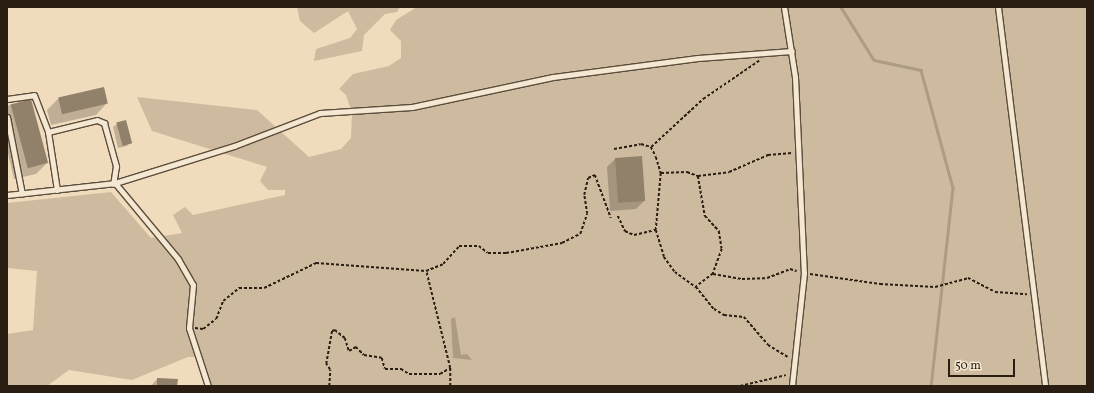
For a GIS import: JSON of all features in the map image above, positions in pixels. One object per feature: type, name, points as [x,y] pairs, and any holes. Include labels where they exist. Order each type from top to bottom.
[{"type":"lane","points":[[784,7],[792,51],[804,274],[792,364],[792,386]]},
{"type":"lane","points":[[998,7],[1045,386]]},
{"type":"lane","points":[[7,195],[114,184],[234,146],[320,113],[412,107],[553,77],[698,58],[792,51]]},
{"type":"lane","points":[[7,99],[34,95],[48,132],[57,190]]},
{"type":"lane","points":[[7,117],[22,194]]},
{"type":"lane","points":[[48,132],[98,120],[104,123],[116,166],[114,184],[178,259],[193,285],[190,328],[208,386]]},
{"type":"path","points":[[651,147],[703,99],[755,65],[766,54]]},
{"type":"path","points":[[614,149],[641,144],[651,147]]},
{"type":"path","points":[[651,147],[661,173],[656,230],[664,257],[676,272],[696,287],[714,309],[724,315],[744,317],[763,340],[784,352],[792,364]]},
{"type":"path","points":[[661,173],[687,172],[698,176],[729,172],[768,156],[798,152]]},
{"type":"path","points":[[190,328],[203,329],[216,319],[223,301],[239,288],[264,288],[316,263],[426,271],[443,264],[459,246],[479,246],[488,252],[506,253],[562,243],[580,234],[587,214],[584,195],[588,178],[595,175],[611,218]]},
{"type":"path","points":[[696,287],[713,274],[722,248],[719,231],[705,216],[698,176]]},
{"type":"path","points":[[618,216],[625,231],[634,235],[656,230]]},
{"type":"path","points":[[713,274],[742,279],[768,278],[790,269],[804,274],[880,284],[935,287],[968,278],[995,292],[1033,296]]},
{"type":"path","points":[[426,271],[450,368],[450,386]]},
{"type":"path","points":[[328,386],[330,370],[326,364],[332,331],[335,330],[345,338],[349,351],[356,347],[364,355],[382,358],[385,369],[401,369],[409,374],[440,374],[450,368]]},
{"type":"path","points":[[740,386],[792,373]]},
{"type":"shaded area","points":[[297,7],[400,7],[397,12],[385,14],[364,35],[362,51],[314,61],[316,49],[350,38],[357,29],[348,11],[314,33],[300,21]]},
{"type":"shaded area","points":[[417,7],[1087,7],[1087,386],[208,386],[198,357],[188,357],[132,380],[69,370],[47,386],[7,386],[7,334],[33,330],[37,271],[7,268],[7,203],[111,192],[151,238],[182,233],[173,215],[185,207],[193,215],[285,195],[285,190],[268,190],[260,181],[267,167],[152,131],[137,97],[257,110],[309,157],[341,149],[351,138],[352,113],[346,95],[339,89],[353,74],[389,66],[401,58],[401,41],[390,30],[396,20]]},
{"type":"shaded area","points":[[455,317],[461,355],[467,354],[472,360],[453,358],[451,319]]},
{"type":"building","points":[[104,87],[108,104],[62,114],[58,98]]},
{"type":"building","points":[[31,99],[48,163],[28,168],[11,104]]},
{"type":"building","points":[[126,120],[132,143],[123,146],[116,123]]},
{"type":"building","points":[[642,156],[645,201],[618,203],[615,158]]},
{"type":"building","points":[[157,378],[178,379],[177,386],[157,386]]},
{"type":"waterway","points":[[841,7],[874,60],[921,70],[953,188],[931,386]]}]
